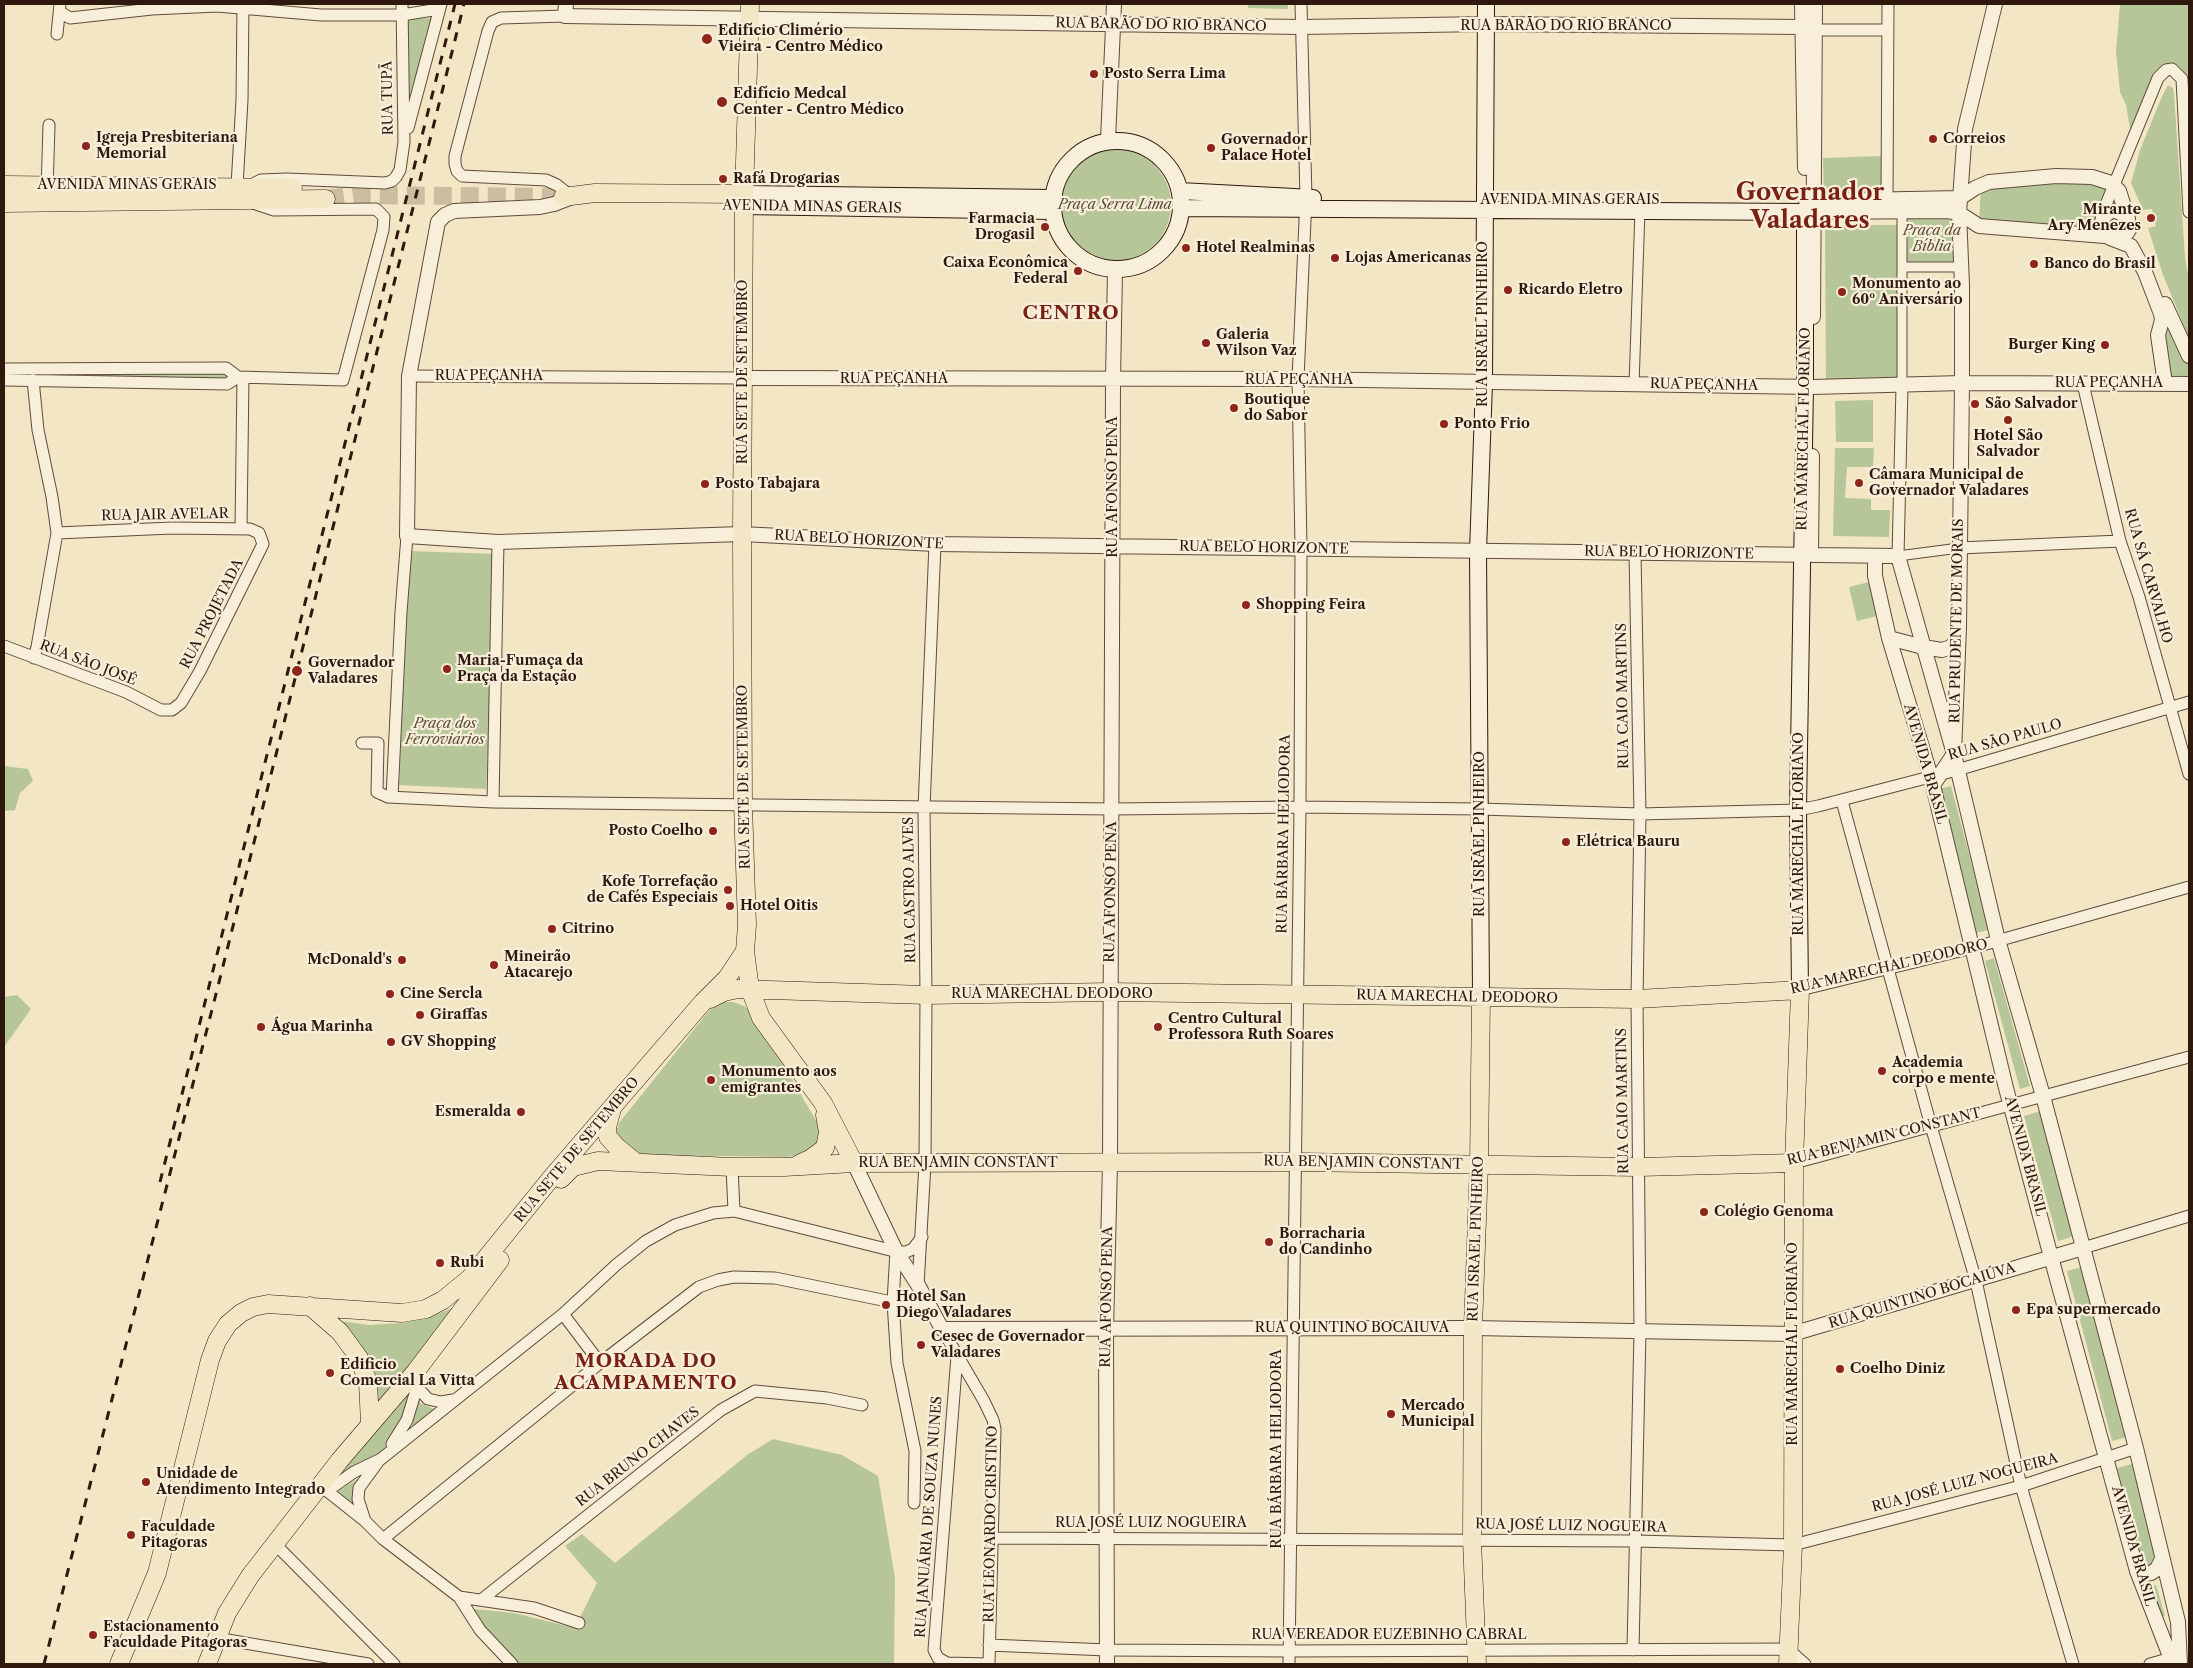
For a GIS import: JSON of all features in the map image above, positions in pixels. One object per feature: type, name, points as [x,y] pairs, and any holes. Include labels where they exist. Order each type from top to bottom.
[{"type":"main road","name":"RUA ISRAEL PINHEIRO","points":[[1477,1657],[1472,1540],[1473,1328],[1479,1164],[1480,809],[1478,551],[1484,383],[1486,4]]},
{"type":"main road","name":"RUA SETE DE SETEMBRO","points":[[119,1664],[157,1573],[210,1360],[221,1333],[234,1318],[253,1307],[268,1304],[402,1314],[426,1309],[443,1300],[470,1278],[612,1107],[703,1002],[727,978],[745,951],[748,925],[743,805],[742,534],[744,200],[750,11]]},
{"type":"main road","points":[[1108,140],[1127,141],[1146,147],[1162,158],[1173,173],[1181,199],[1175,232],[1161,252],[1147,262],[1132,268],[1115,270],[1098,267],[1082,260],[1068,248],[1058,233],[1052,205],[1058,178],[1070,160],[1088,147],[1108,140]]},
{"type":"main road","name":"AVENIDA MINAS GERAIS","points":[[4,185],[47,184],[326,194]]},
{"type":"main road","name":"AVENIDA MINAS GERAIS","points":[[4,202],[47,202],[244,191]]},
{"type":"main road","name":"AVENIDA MINAS GERAIS","points":[[568,197],[596,193],[744,200],[1052,205]]},
{"type":"main road","name":"AVENIDA MINAS GERAIS","points":[[1181,199],[1306,203],[1484,205],[1810,206]]},
{"type":"main road","name":"AVENIDA MINAS GERAIS","points":[[1484,205],[1640,210],[1810,206]]},
{"type":"main road","name":"RUA MARECHAL FLORIANO","points":[[1788,1657],[1793,1545],[1792,1334],[1794,1163],[1800,990],[1798,810],[1807,555],[1810,206]]},
{"type":"main road","points":[[703,1002],[724,992],[750,989],[745,951]]},
{"type":"main road","name":"RUA MARECHAL DEODORO","points":[[750,989],[926,995],[1110,992],[1638,999],[1800,990]]},
{"type":"main road","name":"RUA LEONARDO CRISTINO","points":[[750,989],[761,1018],[823,1103],[854,1163]]},
{"type":"main road","points":[[784,1167],[801,1163],[825,1148],[828,1132],[823,1103]]},
{"type":"main road","points":[[612,1107],[607,1127],[608,1137],[616,1147],[634,1161]]},
{"type":"main road","name":"RUA BENJAMIN CONSTANT","points":[[559,1181],[570,1168],[598,1161],[634,1161],[732,1167],[784,1167],[854,1163],[1110,1164],[1296,1162],[1639,1167],[1794,1163]]},
{"type":"main road","name":"RUA SETE DE SETEMBRO","points":[[207,1664],[227,1613],[250,1576],[324,1488],[370,1423],[416,1379],[559,1181]]},
{"type":"main road","points":[[310,1306],[340,1332],[359,1358],[368,1382],[370,1423]]},
{"type":"street","points":[[1108,140],[1114,4]]},
{"type":"street","name":"RUA BÁRBARA HELIODORA","points":[[1289,1664],[1300,807],[1301,548],[1298,379],[1306,203],[1301,4]]},
{"type":"street","name":"RUA MARECHAL FLORIANO","points":[[1802,4],[1809,28]]},
{"type":"street","name":"RUA MARECHAL FLORIANO","points":[[1810,206],[1809,28],[1815,4]]},
{"type":"street","points":[[1887,199],[1888,4]]},
{"type":"street","name":"RUA PRUDENTE DE MORAIS","points":[[1954,754],[1959,627],[1958,548],[1962,383],[1962,266],[1959,214],[1965,129],[1995,4]]},
{"type":"street","points":[[60,8],[70,18],[152,9],[217,6],[321,16],[440,6],[404,142]]},
{"type":"street","points":[[243,7],[244,191]]},
{"type":"street","points":[[57,34],[60,8]]},
{"type":"street","name":"RUA TUPÃ","points":[[385,183],[394,180],[399,173],[404,142],[402,9]]},
{"type":"street","name":"RUA BARÃO DO RIO BRANCO","points":[[568,197],[558,185],[546,180],[466,176],[457,172],[455,156],[488,31],[497,18],[518,18],[566,10],[750,11],[1114,25],[1301,27],[1486,24],[1888,30]]},
{"type":"street","points":[[2165,381],[2158,337],[2162,320],[2161,314],[2144,272],[2130,246],[2110,237],[2101,227],[2109,183],[2120,170],[2158,78],[2166,70],[2172,69],[2182,79],[2189,212]]},
{"type":"street","points":[[47,202],[49,125]]},
{"type":"street","points":[[1960,198],[1974,188],[1989,182],[2056,176],[2092,177],[2109,183],[2119,191],[2129,221],[2189,356]]},
{"type":"street","name":"AVENIDA MINAS GERAIS","points":[[240,377],[343,380],[383,230],[384,220],[380,212],[372,209],[274,210],[244,191],[261,180],[270,179],[385,183]]},
{"type":"street","name":"AVENIDA MINAS GERAIS","points":[[409,376],[438,222],[444,215],[454,211],[548,206],[568,197]]},
{"type":"street","name":"AVENIDA MINAS GERAIS","points":[[1810,206],[1887,199],[1960,198]]},
{"type":"street","name":"AVENIDA MINAS GERAIS","points":[[1810,206],[1902,211],[1948,211],[1959,214]]},
{"type":"street","points":[[1634,385],[1640,210]]},
{"type":"street","points":[[1902,211],[1902,386],[1898,556],[1954,754],[1998,940],[2043,1096],[2136,1448],[2178,1622],[2176,1661],[2150,1664]]},
{"type":"street","points":[[1959,214],[1979,226],[2120,239],[2130,228],[2129,221],[2125,215],[2116,211],[2103,217]]},
{"type":"street","points":[[1902,267],[1962,266]]},
{"type":"street","name":"RUA AFONSO PENA","points":[[1108,1664],[1106,1329],[1110,1164],[1112,380],[1115,270]]},
{"type":"street","points":[[2158,337],[2160,331],[2165,326],[2176,329]]},
{"type":"street","points":[[4,369],[226,368],[240,377],[227,384],[4,380]]},
{"type":"street","points":[[392,797],[401,612],[407,536],[409,376]]},
{"type":"street","name":"RUA PEÇANHA","points":[[409,376],[1112,380],[1298,379],[1809,387],[1962,383],[2083,384],[2165,381],[2189,384]]},
{"type":"street","name":"RUA JAIR AVELAR","points":[[57,533],[172,528],[242,529],[240,377]]},
{"type":"street","points":[[33,380],[38,430],[52,497],[57,533],[34,658]]},
{"type":"street","name":"RUA SÁ CARVALHO","points":[[2083,384],[2120,541],[2139,597],[2189,774]]},
{"type":"street","name":"RUA PROJETADA","points":[[161,710],[172,710],[181,703],[200,671],[261,552],[263,540],[259,534],[250,529],[242,529]]},
{"type":"street","name":"RUA BELO HORIZONTE","points":[[407,536],[498,542],[742,534],[935,544],[1875,556],[1898,556],[1958,548],[2120,541]]},
{"type":"street","points":[[494,802],[498,542]]},
{"type":"street","name":"RUA CASTRO ALVES","points":[[918,1285],[926,1164],[924,808],[935,544]]},
{"type":"street","name":"RUA CAIO MARTINS","points":[[1633,1650],[1640,1332],[1638,999],[1640,814],[1636,553]]},
{"type":"street","name":"AVENIDA BRASIL","points":[[1875,556],[1875,576],[1889,638],[1934,779],[1972,948],[2011,1104],[2137,1571],[2176,1661]]},
{"type":"street","points":[[1889,638],[1942,650],[1951,647],[1956,641],[1959,627]]},
{"type":"street","name":"RUA SÃO JOSÉ","points":[[4,646],[126,692],[161,710]]},
{"type":"street","name":"RUA SÃO PAULO","points":[[362,743],[378,742],[377,792],[392,797],[494,802],[924,808],[1300,807],[1480,809],[1640,814],[1798,810],[1934,779],[1957,770],[2189,702]]},
{"type":"street","points":[[1934,779],[1954,754]]},
{"type":"street","points":[[1842,800],[1931,1126],[1976,1281],[2021,1486],[2073,1664]]},
{"type":"street","name":"RUA MARECHAL DEODORO","points":[[1800,990],[1972,948],[2189,886]]},
{"type":"street","name":"RUA BENJAMIN CONSTANT","points":[[1794,1163],[2189,1057]]},
{"type":"street","name":"RUA LEONARDO CRISTINO","points":[[854,1163],[896,1251],[918,1285],[994,1420],[995,1446],[988,1664]]},
{"type":"street","points":[[732,1167],[734,1211]]},
{"type":"street","points":[[512,1664],[480,1630],[459,1597],[383,1539],[324,1488],[381,1459],[563,1314],[616,1265],[646,1241],[674,1225],[699,1217],[734,1211],[896,1251],[906,1252],[913,1249],[922,1237]]},
{"type":"street","points":[[2083,1248],[2189,1216]]},
{"type":"street","name":"RUA QUINTINO BOCAIÚVA","points":[[1792,1334],[2083,1248]]},
{"type":"street","points":[[896,1251],[893,1302],[897,1363],[915,1451],[914,1503]]},
{"type":"street","points":[[383,1539],[600,1363],[700,1287],[718,1280],[734,1277],[775,1278],[931,1310]]},
{"type":"street","points":[[563,1314],[600,1363]]},
{"type":"street","name":"RUA QUINTINO BOCAIUVA","points":[[942,1328],[1473,1328],[1792,1334]]},
{"type":"street","name":"RUA JANUÁRIA DE SOUZA NUNES","points":[[957,1356],[934,1650],[938,1658],[947,1662],[988,1664]]},
{"type":"street","points":[[416,1379],[424,1397],[435,1402],[454,1400]]},
{"type":"street","points":[[364,1521],[359,1504],[359,1488],[405,1426],[416,1379]]},
{"type":"street","name":"RUA BRUNO CHAVES","points":[[481,1600],[721,1410],[754,1391],[828,1398],[862,1405]]},
{"type":"street","name":"RUA JOSÉ LUIZ NOGUEIRA","points":[[992,1538],[1635,1541],[1793,1545],[2021,1486],[2136,1448]]},
{"type":"street","points":[[275,1544],[394,1664]]},
{"type":"street","points":[[2137,1571],[2145,1574],[2151,1573],[2157,1569],[2162,1559]]},
{"type":"street","points":[[459,1597],[534,1608],[579,1623]]},
{"type":"street","points":[[216,1638],[368,1664],[376,1647]]},
{"type":"street","name":"RUA VEREADOR EUZEBINHO CABRAL","points":[[989,1645],[1107,1650],[1289,1651],[1477,1657],[1633,1650],[1788,1657]]},
{"type":"street","points":[[1788,1657],[1805,1664]]},
{"type":"green space","points":[[1248,4],[1288,4],[1288,9],[1248,8]]},
{"type":"green space","points":[[2120,4],[2189,4],[2189,177],[2185,78],[2170,68],[2132,140],[2126,105],[2120,92],[2116,51]]},
{"type":"green space","points":[[434,18],[406,125],[405,19]]},
{"type":"green space","points":[[2168,85],[2173,88],[2174,94],[2185,257],[2189,281],[2189,338],[2163,275],[2148,228],[2156,226],[2152,209],[2143,210],[2131,183],[2140,150]]},
{"type":"green space","name":"Praça Serra Lima","points":[[1115,149],[1137,153],[1155,165],[1167,183],[1171,205],[1167,227],[1155,245],[1137,257],[1115,261],[1093,257],[1075,245],[1063,227],[1059,205],[1063,183],[1075,165],[1093,153]]},
{"type":"green space","points":[[1882,156],[1882,194],[1824,196],[1823,158]]},
{"type":"green space","points":[[2056,176],[2114,186],[2104,235],[1979,226],[1981,185]]},
{"type":"green space","name":"Praça da Bíblia","points":[[1904,213],[1956,215],[1960,264],[1904,265]]},
{"type":"green space","points":[[2115,213],[2126,230],[2109,236],[2105,219]]},
{"type":"green space","points":[[1825,225],[1901,225],[1901,386],[1826,385]]},
{"type":"green space","points":[[2168,326],[2175,330],[2189,359],[2189,383],[2170,382],[2161,331]]},
{"type":"green space","points":[[4,371],[225,372],[228,378],[226,380],[4,378]]},
{"type":"green space","points":[[1873,400],[1873,442],[1836,442],[1835,401]]},
{"type":"green space","points":[[1835,448],[1874,448],[1873,467],[1847,467],[1845,498],[1871,499],[1871,510],[1890,510],[1889,537],[1833,536]]},
{"type":"green space","name":"Praça dos Ferroviários","points":[[409,551],[497,554],[486,789],[399,785]]},
{"type":"green space","points":[[1869,582],[1877,616],[1857,621],[1849,587]]},
{"type":"green space","points":[[4,766],[28,769],[33,781],[20,793],[15,810],[4,811]]},
{"type":"green space","points":[[1951,786],[1989,930],[1976,933],[1939,789]]},
{"type":"green space","points":[[1994,958],[2030,1086],[2020,1089],[1985,961]]},
{"type":"green space","points":[[17,995],[31,1009],[4,1047],[4,997]]},
{"type":"green space","points":[[721,1002],[733,1002],[744,1006],[753,1013],[821,1129],[818,1148],[803,1155],[784,1157],[641,1157],[615,1136],[619,1123],[712,1007]]},
{"type":"green space","points":[[2041,1111],[2075,1236],[2058,1241],[2024,1116]]},
{"type":"green space","points":[[2082,1267],[2127,1437],[2112,1441],[2067,1271]]},
{"type":"green space","points":[[457,1306],[377,1409],[334,1320],[369,1325],[402,1323],[430,1317]]},
{"type":"green space","points":[[409,1390],[407,1406],[397,1431],[386,1447],[377,1457],[336,1478]]},
{"type":"green space","points":[[419,1401],[437,1410],[410,1433]]},
{"type":"green space","points":[[773,1439],[842,1455],[878,1476],[895,1578],[894,1664],[512,1664],[487,1638],[474,1609],[514,1613],[575,1628],[597,1583],[565,1546],[582,1534],[615,1563],[747,1455]]},
{"type":"green space","points":[[2132,1464],[2159,1563],[2143,1567],[2117,1468]]},
{"type":"green space","points":[[361,1477],[357,1511],[338,1491]]},
{"type":"green space","points":[[2156,1585],[2165,1616],[2158,1618],[2149,1587]]},
{"type":"tunnel","points":[[326,199],[356,195],[563,197]]},
{"type":"railway","points":[[160,1182],[455,4]]},
{"type":"railway","points":[[44,1664],[215,998],[464,4]]},
{"type":"place","name":"Edifício Climério Vieira - Centro Médico","points":[[707,39]]},
{"type":"place","name":"Posto Serra Lima","points":[[1094,74]]},
{"type":"place","name":"Edifício Medcal Center - Centro Médico","points":[[722,102]]},
{"type":"place","name":"Correios","points":[[1933,139]]},
{"type":"place","name":"Igreja Presbiteriana Memorial","points":[[86,146]]},
{"type":"place","name":"Governador Palace Hotel","points":[[1211,148]]},
{"type":"place","name":"Rafá Drogarias","points":[[723,179]]},
{"type":"place","name":"Mirante Ary Menezes","points":[[2151,218]]},
{"type":"place","name":"Farmacia Drogasil","points":[[1045,227]]},
{"type":"place","name":"Hotel Realminas","points":[[1186,248]]},
{"type":"place","name":"Lojas Americanas","points":[[1335,258]]},
{"type":"place","name":"Banco do Brasil","points":[[2034,264]]},
{"type":"place","name":"Caixa Econômica Federal","points":[[1078,271]]},
{"type":"place","name":"Ricardo Eletro","points":[[1508,290]]},
{"type":"place","name":"Monumento ao 60º Aniversário","points":[[1842,292]]},
{"type":"place","name":"Galeria Wilson Vaz","points":[[1206,343]]},
{"type":"place","name":"Burger King","points":[[2105,345]]},
{"type":"place","name":"São Salvador","points":[[1975,404]]},
{"type":"place","name":"Boutique do Sabor","points":[[1234,408]]},
{"type":"place","name":"Hotel São Salvador","points":[[2008,420]]},
{"type":"place","name":"Ponto Frio","points":[[1444,424]]},
{"type":"place","name":"Câmara Municipal de Governador Valadares","points":[[1859,483]]},
{"type":"place","name":"Posto Tabajara","points":[[705,484]]},
{"type":"place","name":"Shopping Feira","points":[[1246,605]]},
{"type":"place","name":"Maria-Fumaça da Praça da Estação","points":[[447,669]]},
{"type":"place","name":"Governador Valadares","points":[[297,671]]},
{"type":"place","name":"Posto Coelho","points":[[713,831]]},
{"type":"place","name":"Elétrica Bauru","points":[[1566,842]]},
{"type":"place","name":"Kofe Torrefação de Cafés Especiais","points":[[728,890]]},
{"type":"place","name":"Hotel Oitis","points":[[730,906]]},
{"type":"place","name":"Citrino","points":[[552,929]]},
{"type":"place","name":"McDonald's","points":[[402,960]]},
{"type":"place","name":"Mineirão Atacarejo","points":[[494,965]]},
{"type":"place","name":"Cine Sercla","points":[[390,994]]},
{"type":"place","name":"Giraffas","points":[[420,1015]]},
{"type":"place","name":"Água Marinha","points":[[261,1027]]},
{"type":"place","name":"Centro Cultural Professora Ruth Soares","points":[[1158,1027]]},
{"type":"place","name":"GV Shopping","points":[[391,1042]]},
{"type":"place","name":"Academia corpo e mente","points":[[1882,1071]]},
{"type":"place","name":"Monumento aos emigrantes","points":[[711,1080]]},
{"type":"place","name":"Esmeralda","points":[[521,1112]]},
{"type":"place","name":"Colégio Genoma","points":[[1704,1212]]},
{"type":"place","name":"Borracharia do Candinho","points":[[1269,1242]]},
{"type":"place","name":"Rubi","points":[[440,1263]]},
{"type":"place","name":"Hotel San Diego Valadares","points":[[886,1305]]},
{"type":"place","name":"Epa supermercado","points":[[2016,1310]]},
{"type":"place","name":"Cesec de Governador Valadares","points":[[921,1345]]},
{"type":"place","name":"Coelho Diniz","points":[[1840,1369]]},
{"type":"place","name":"Edificio Comercial La Vitta","points":[[330,1373]]},
{"type":"place","name":"Mercado Municipal","points":[[1391,1414]]},
{"type":"place","name":"Unidade de Atendimento Integrado","points":[[146,1482]]},
{"type":"place","name":"Faculdade Pitagoras","points":[[131,1535]]},
{"type":"place","name":"Estacionamento Faculdade Pitagoras","points":[[93,1635]]},
{"type":"district","name":"Governador Valadares","points":[[1810,207]]},
{"type":"district","name":"CENTRO","points":[[1071,314]]},
{"type":"district","name":"MORADA DO ACAMPAMENTO","points":[[646,1373]]}]
